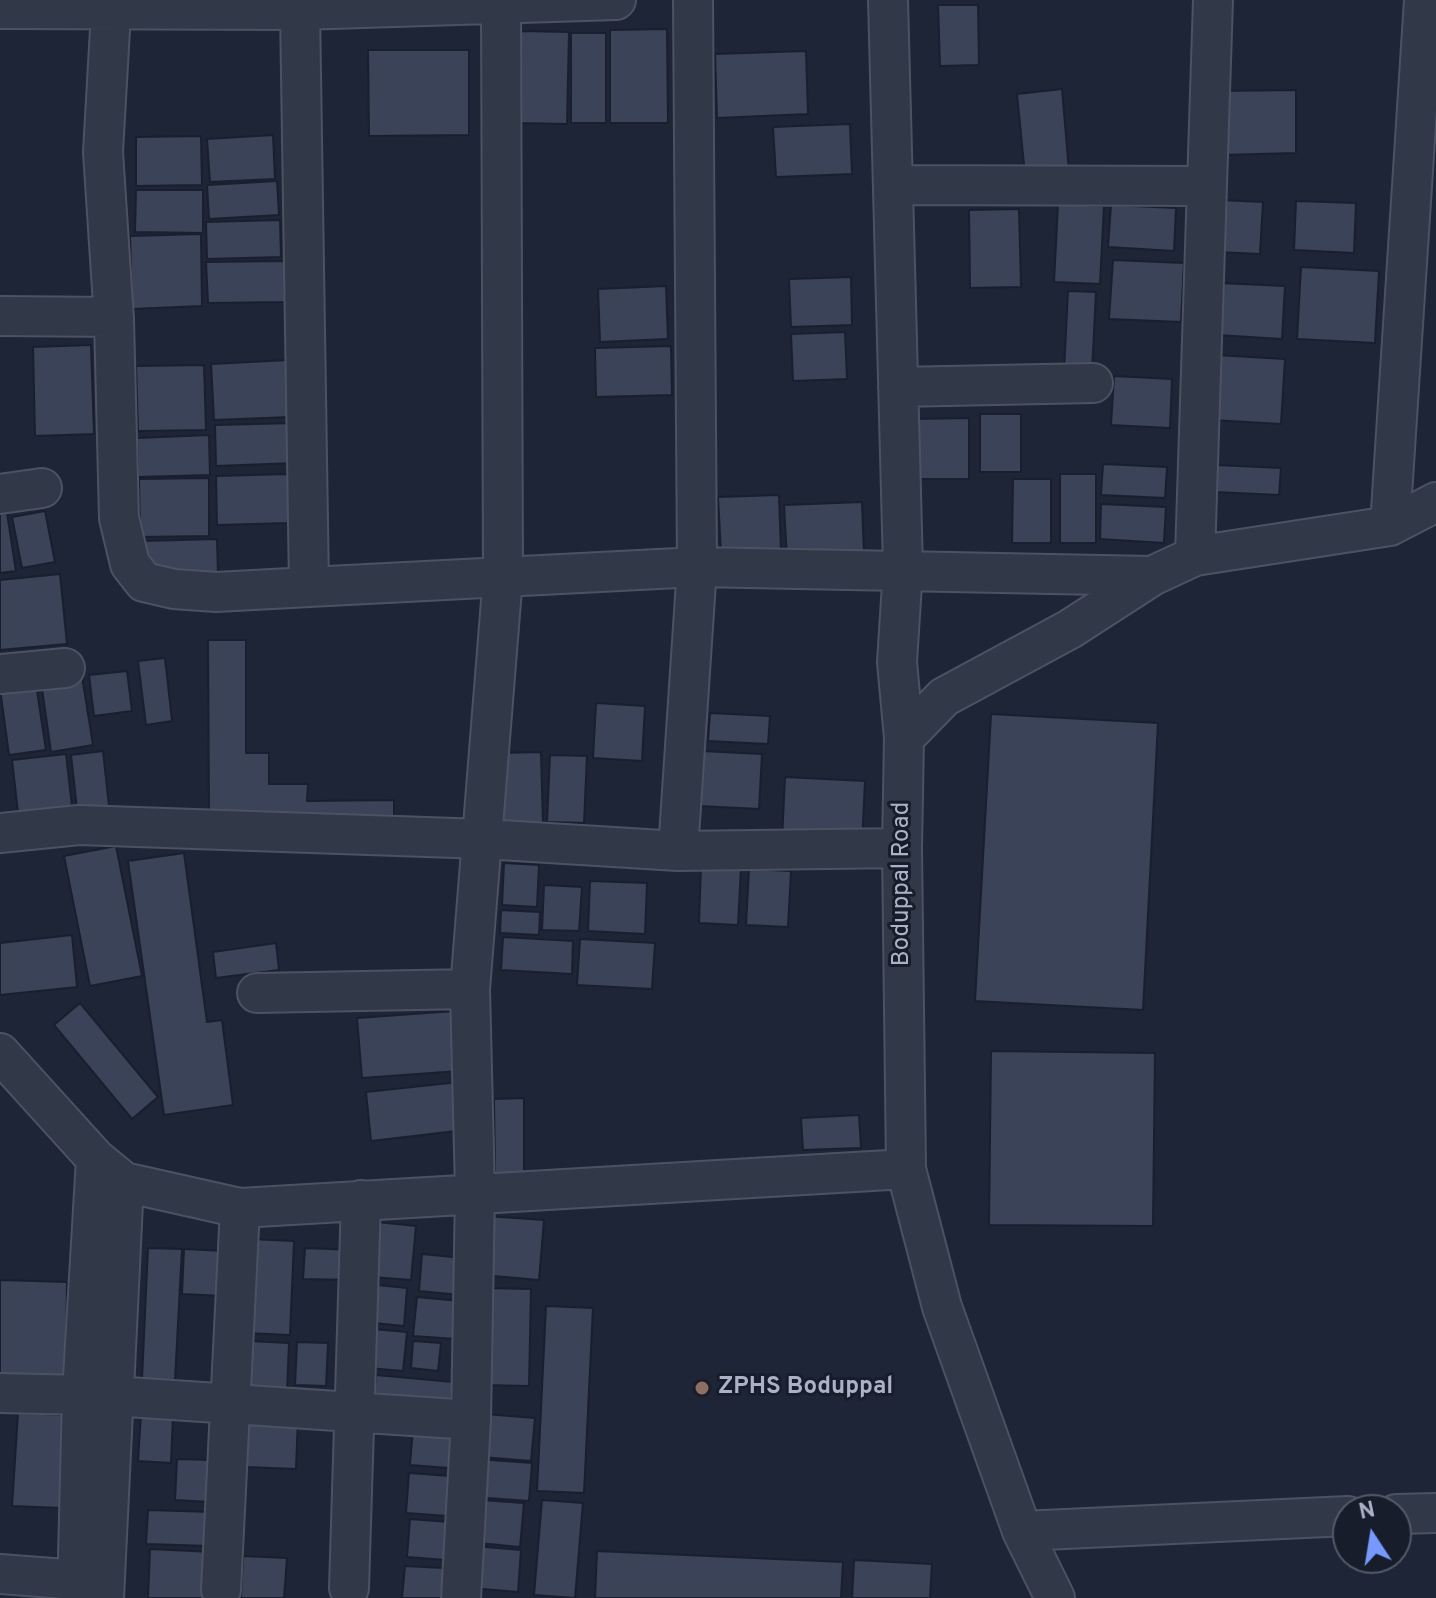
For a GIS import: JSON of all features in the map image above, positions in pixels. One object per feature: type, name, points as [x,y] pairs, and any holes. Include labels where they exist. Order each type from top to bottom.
[{"type":"street","points":[[0,9],[111,12],[300,10],[616,0]]},
{"type":"street","points":[[678,851],[697,567],[693,0]]},
{"type":"street","name":"Boduppal Road","points":[[888,0],[903,568],[897,662],[904,738],[902,848],[906,1169],[942,1307],[1022,1531],[1055,1598]]},
{"type":"street","points":[[1195,556],[1213,0]]},
{"type":"street","points":[[1390,526],[1421,266],[1424,0]]},
{"type":"street","points":[[461,1598],[471,1420],[475,1192],[470,989],[503,576],[501,5]]},
{"type":"street","points":[[300,10],[309,587]]},
{"type":"street","points":[[111,12],[103,152],[114,317],[119,518],[130,564],[144,582],[174,589],[216,592],[697,567],[903,568],[1152,576]]},
{"type":"street","points":[[895,185],[1207,186]]},
{"type":"street","points":[[0,316],[114,317]]},
{"type":"street","points":[[898,387],[1093,383]]},
{"type":"street","points":[[0,494],[42,488]]},
{"type":"street","points":[[904,738],[944,697],[1070,629],[1152,576],[1195,556],[1390,526],[1436,502]]},
{"type":"street","points":[[0,674],[65,668]]},
{"type":"street","points":[[0,833],[79,825],[484,839],[678,851],[902,848]]},
{"type":"street","points":[[257,993],[470,989]]},
{"type":"street","points":[[0,1053],[110,1170],[240,1208],[906,1169]]},
{"type":"street","points":[[0,1574],[87,1592],[110,1170]]},
{"type":"street","points":[[349,1588],[361,1200]]},
{"type":"street","points":[[221,1590],[240,1208]]},
{"type":"street","points":[[0,1393],[98,1396],[471,1420]]},
{"type":"street","points":[[1412,1514],[1436,1513]]},
{"type":"street","points":[[1022,1531],[1332,1517]]},
{"type":"building","points":[[938,5],[978,5],[979,65],[940,66]]},
{"type":"building","points":[[667,29],[668,123],[610,123],[610,30]]},
{"type":"building","points":[[519,31],[569,32],[567,124],[517,123]]},
{"type":"building","points":[[571,33],[606,33],[606,123],[571,123]]},
{"type":"building","points":[[368,50],[469,50],[469,135],[369,136]]},
{"type":"building","points":[[806,51],[808,114],[717,118],[715,54]]},
{"type":"building","points":[[1062,89],[1069,171],[1025,175],[1017,94]]},
{"type":"building","points":[[1296,90],[1296,153],[1221,155],[1220,91]]},
{"type":"building","points":[[850,124],[852,174],[776,177],[773,127]]},
{"type":"building","points":[[273,135],[275,179],[210,182],[207,139]]},
{"type":"building","points":[[201,136],[202,185],[136,186],[136,137]]},
{"type":"building","points":[[277,181],[279,215],[209,219],[207,185]]},
{"type":"building","points":[[136,190],[203,190],[203,233],[135,232]]},
{"type":"building","points":[[1219,200],[1263,202],[1260,254],[1217,252]]},
{"type":"building","points":[[1296,201],[1356,203],[1354,253],[1294,250]]},
{"type":"building","points":[[1058,204],[1104,206],[1100,284],[1054,282]]},
{"type":"building","points":[[1111,205],[1176,208],[1174,251],[1108,247]]},
{"type":"building","points":[[1019,209],[1021,287],[970,288],[969,210]]},
{"type":"building","points":[[280,220],[281,257],[207,259],[206,222]]},
{"type":"building","points":[[201,234],[202,306],[132,309],[130,236]]},
{"type":"building","points":[[1113,260],[1184,263],[1181,322],[1109,319]]},
{"type":"building","points":[[285,261],[285,302],[208,303],[206,262]]},
{"type":"building","points":[[1301,267],[1379,271],[1375,343],[1297,339]]},
{"type":"building","points":[[851,277],[852,325],[791,327],[789,279]]},
{"type":"building","points":[[1220,283],[1285,286],[1282,339],[1217,335]]},
{"type":"building","points":[[666,286],[668,339],[600,342],[598,289]]},
{"type":"building","points":[[1068,291],[1096,292],[1092,372],[1064,371]]},
{"type":"building","points":[[845,332],[847,379],[793,381],[791,334]]},
{"type":"building","points":[[91,345],[94,434],[35,436],[33,347]]},
{"type":"building","points":[[671,346],[672,395],[596,397],[595,348]]},
{"type":"building","points":[[1216,355],[1285,359],[1281,424],[1212,420]]},
{"type":"building","points":[[289,360],[291,417],[214,420],[211,364]]},
{"type":"building","points":[[204,365],[206,430],[138,431],[136,366]]},
{"type":"building","points":[[1114,376],[1172,379],[1170,428],[1111,425]]},
{"type":"building","points":[[980,414],[1021,414],[1021,472],[980,472]]},
{"type":"building","points":[[969,418],[969,479],[914,479],[914,419]]},
{"type":"building","points":[[295,423],[296,463],[216,466],[215,425]]},
{"type":"building","points":[[209,435],[210,475],[138,477],[137,438]]},
{"type":"building","points":[[1103,464],[1167,467],[1165,498],[1101,495]]},
{"type":"building","points":[[1216,465],[1281,468],[1279,495],[1215,492]]},
{"type":"building","points":[[288,474],[289,523],[217,525],[216,476]]},
{"type":"building","points":[[1060,474],[1096,474],[1096,543],[1060,543]]},
{"type":"building","points":[[209,478],[209,536],[140,537],[139,479]]},
{"type":"building","points":[[1013,479],[1051,479],[1051,543],[1012,543]]},
{"type":"building","points":[[779,495],[781,551],[721,553],[718,497]]},
{"type":"building","points":[[862,502],[864,555],[787,559],[784,505]]},
{"type":"building","points":[[1101,504],[1166,507],[1164,543],[1100,539]]},
{"type":"building","points":[[45,511],[55,562],[22,568],[12,517]]},
{"type":"building","points":[[7,513],[16,571],[0,573],[0,514]]},
{"type":"building","points":[[217,539],[218,575],[143,577],[142,541]]},
{"type":"building","points":[[60,574],[67,644],[0,650],[0,580]]},
{"type":"building","points":[[208,640],[246,640],[246,753],[269,753],[269,784],[308,784],[307,801],[394,800],[394,821],[308,821],[307,813],[209,814]]},
{"type":"building","points":[[165,658],[172,721],[146,725],[138,661]]},
{"type":"building","points":[[127,671],[132,711],[94,716],[89,675]]},
{"type":"building","points":[[82,676],[93,745],[51,752],[41,682]]},
{"type":"building","points":[[36,684],[46,750],[9,755],[0,689]]},
{"type":"building","points":[[596,703],[645,706],[642,761],[593,758]]},
{"type":"building","points":[[710,713],[770,716],[768,744],[708,741]]},
{"type":"building","points":[[991,714],[1158,723],[1143,1010],[975,1001]]},
{"type":"building","points":[[103,751],[110,815],[78,818],[71,755]]},
{"type":"building","points":[[702,751],[762,754],[759,809],[699,806]]},
{"type":"building","points":[[541,752],[543,825],[503,826],[501,753]]},
{"type":"building","points":[[66,754],[73,815],[19,821],[12,760]]},
{"type":"building","points":[[550,755],[587,756],[584,823],[547,822]]},
{"type":"building","points":[[785,777],[865,781],[862,844],[782,840]]},
{"type":"building","points":[[116,846],[142,976],[90,986],[64,856]]},
{"type":"building","points":[[184,853],[207,1022],[222,1020],[233,1105],[164,1115],[128,861]]},
{"type":"building","points":[[504,863],[539,865],[537,907],[502,905]]},
{"type":"building","points":[[701,866],[741,868],[738,925],[699,923]]},
{"type":"building","points":[[749,869],[791,871],[788,927],[746,925]]},
{"type":"building","points":[[590,881],[647,883],[645,934],[588,931]]},
{"type":"building","points":[[544,885],[582,887],[579,931],[542,930]]},
{"type":"building","points":[[501,910],[540,912],[539,935],[500,933]]},
{"type":"building","points":[[72,935],[77,987],[0,995],[0,943]]},
{"type":"building","points":[[503,937],[573,941],[572,974],[501,970]]},
{"type":"building","points":[[580,939],[655,943],[652,989],[577,985]]},
{"type":"building","points":[[276,943],[279,970],[216,978],[213,952]]},
{"type":"building","points":[[80,1003],[158,1097],[132,1119],[54,1025]]},
{"type":"building","points":[[455,1011],[459,1071],[362,1078],[357,1018]]},
{"type":"building","points":[[991,1051],[1155,1053],[1153,1226],[989,1225]]},
{"type":"building","points":[[459,1082],[465,1130],[371,1141],[366,1092]]},
{"type":"building","points":[[524,1098],[524,1173],[495,1173],[494,1099]]},
{"type":"building","points":[[859,1115],[861,1148],[803,1150],[801,1118]]},
{"type":"building","points":[[487,1216],[544,1220],[539,1280],[482,1275]]},
{"type":"building","points":[[377,1222],[416,1226],[411,1280],[372,1277]]},
{"type":"building","points":[[250,1239],[294,1241],[290,1335],[245,1333]]},
{"type":"building","points":[[148,1248],[182,1249],[175,1380],[142,1379]]},
{"type":"building","points":[[305,1248],[354,1250],[353,1280],[303,1279]]},
{"type":"building","points":[[184,1249],[225,1251],[223,1296],[182,1294]]},
{"type":"building","points":[[422,1254],[463,1258],[460,1295],[419,1291]]},
{"type":"building","points":[[0,1280],[67,1282],[66,1381],[0,1379]]},
{"type":"building","points":[[368,1284],[407,1288],[404,1326],[364,1322]]},
{"type":"building","points":[[486,1288],[531,1289],[529,1386],[483,1385]]},
{"type":"building","points":[[417,1297],[460,1301],[456,1339],[413,1336]]},
{"type":"building","points":[[546,1306],[593,1308],[584,1493],[537,1491]]},
{"type":"building","points":[[372,1329],[407,1332],[403,1371],[368,1368]]},
{"type":"building","points":[[249,1341],[289,1343],[287,1392],[247,1390]]},
{"type":"building","points":[[413,1341],[441,1343],[438,1371],[411,1368]]},
{"type":"building","points":[[297,1342],[328,1343],[326,1386],[295,1385]]},
{"type":"building","points":[[376,1375],[453,1382],[450,1406],[374,1399]]},
{"type":"building","points":[[18,1413],[65,1415],[61,1508],[12,1506]]},
{"type":"building","points":[[141,1414],[173,1415],[171,1463],[138,1461]]},
{"type":"building","points":[[485,1414],[535,1418],[531,1461],[481,1457]]},
{"type":"building","points":[[248,1416],[298,1418],[296,1469],[246,1467]]},
{"type":"building","points":[[413,1428],[452,1432],[449,1468],[410,1465]]},
{"type":"building","points":[[177,1459],[212,1460],[210,1502],[175,1500]]},
{"type":"building","points":[[476,1459],[532,1463],[529,1501],[473,1497]]},
{"type":"building","points":[[409,1473],[450,1476],[447,1516],[406,1513]]},
{"type":"building","points":[[481,1500],[524,1503],[520,1547],[478,1543]]},
{"type":"building","points":[[542,1500],[583,1503],[575,1598],[534,1595]]},
{"type":"building","points":[[148,1510],[212,1512],[211,1546],[146,1544]]},
{"type":"building","points":[[410,1519],[449,1522],[446,1560],[407,1557]]},
{"type":"building","points":[[474,1546],[521,1550],[518,1592],[471,1588]]},
{"type":"building","points":[[150,1549],[213,1552],[211,1598],[148,1598]]},
{"type":"building","points":[[597,1551],[843,1562],[841,1598],[595,1598]]},
{"type":"building","points":[[243,1556],[287,1558],[284,1598],[241,1598]]},
{"type":"building","points":[[854,1560],[932,1564],[930,1598],[852,1598]]},
{"type":"building","points":[[405,1566],[444,1568],[441,1598],[402,1598]]},
{"type":"place","name":"ZPHS Boduppal","points":[[702,1388]]}]
